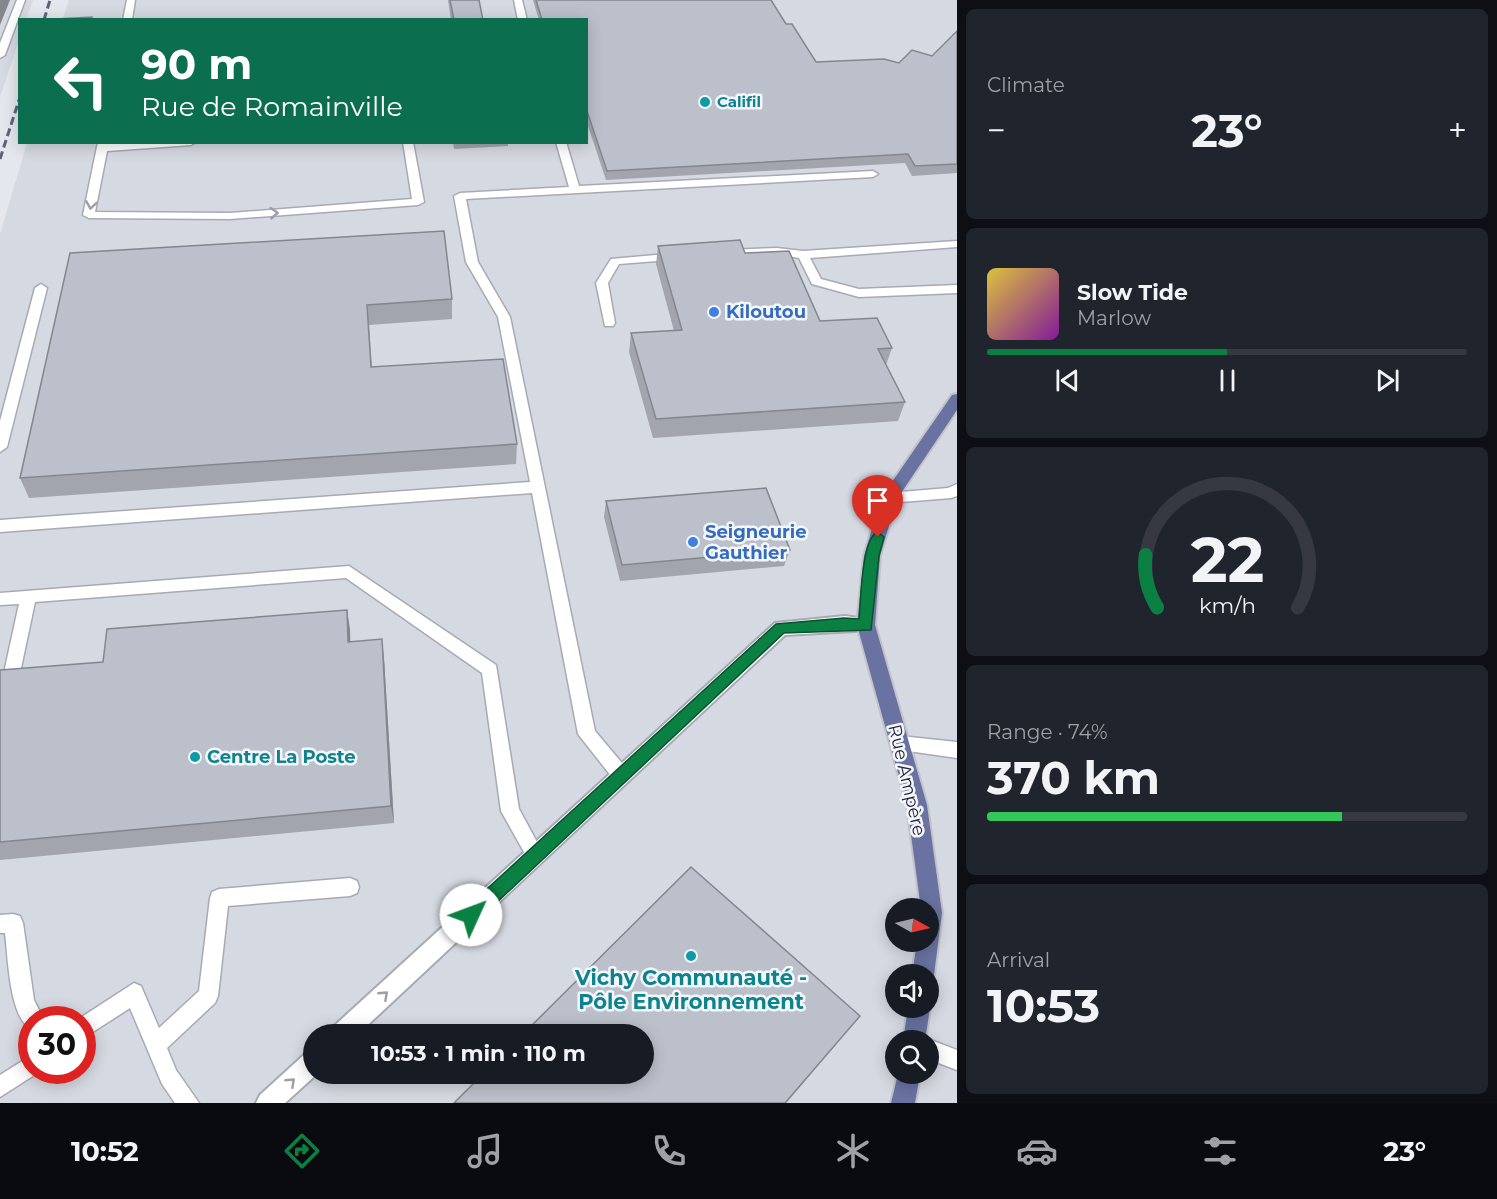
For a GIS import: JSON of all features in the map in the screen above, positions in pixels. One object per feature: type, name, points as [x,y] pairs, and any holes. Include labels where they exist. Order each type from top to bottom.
[{"type":"main road","points":[[866,626],[872,556],[889,498],[957,399]]},
{"type":"main road","name":"Rue Ampère","points":[[866,626],[917,806],[930,898]]},
{"type":"main road","points":[[903,1103],[907,1084]]},
{"type":"street","points":[[353,1024],[781,628],[844,623],[866,626]]},
{"type":"street","points":[[268,1103],[303,1071]]},
{"type":"lane","points":[[0,55],[21,0]]},
{"type":"lane","points":[[127,18],[131,0]]},
{"type":"lane","points":[[518,0],[522,18]]},
{"type":"lane","points":[[132,144],[102,145],[89,215],[230,216],[418,202],[408,144]]},
{"type":"lane","points":[[562,144],[575,190]]},
{"type":"lane","points":[[621,775],[587,734],[504,317],[472,262],[460,196],[873,174]]},
{"type":"lane","points":[[609,323],[602,283],[615,261],[777,250],[803,255],[957,244]]},
{"type":"lane","points":[[803,255],[816,281],[858,294],[957,289]]},
{"type":"lane","points":[[0,447],[41,288]]},
{"type":"lane","points":[[0,526],[538,487]]},
{"type":"lane","points":[[889,498],[951,493],[957,489]]},
{"type":"lane","points":[[0,599],[349,572],[490,670],[510,811],[536,855]]},
{"type":"lane","points":[[13,668],[28,597]]},
{"type":"lane","points":[[900,744],[957,750]]},
{"type":"lane","points":[[156,1045],[208,996],[219,898],[350,887]]},
{"type":"lane","points":[[0,924],[13,923],[26,1006]]},
{"type":"lane","points":[[96,1019],[134,993],[169,1077],[188,1103]]},
{"type":"lane","points":[[939,1053],[957,1060]]},
{"type":"lane","points":[[0,1087],[18,1075]]},
{"type":"shaded area","points":[[0,0],[33,0],[26,18],[18,18],[18,43],[0,97]]},
{"type":"shaded area","points":[[69,0],[957,0],[957,1103],[0,1103],[0,234],[27,144],[588,144],[588,18],[63,18]]},
{"type":"building","points":[[450,0],[479,0],[483,18],[454,18]]},
{"type":"building","name":"Califil","points":[[536,0],[771,0],[786,24],[792,24],[816,62],[884,59],[899,63],[912,50],[932,56],[957,31],[957,164],[915,166],[908,154],[607,171],[588,114],[588,18],[541,18]]},
{"type":"building","points":[[444,231],[452,299],[367,305],[371,367],[503,359],[517,444],[20,478],[70,253]]},
{"type":"building","points":[[740,240],[745,253],[789,251],[820,321],[877,318],[892,348],[878,349],[905,402],[656,419],[631,333],[682,330],[658,246]]},
{"type":"building","name":"Seigneurie Gauthier","points":[[766,488],[790,550],[622,565],[606,501]]},
{"type":"building","name":"Centre La Poste","points":[[347,610],[348,642],[382,639],[391,806],[0,842],[0,670],[103,662],[107,629]]},
{"type":"building","name":"Vichy Communauté - Pôle Environnement","points":[[691,867],[860,1016],[785,1103],[454,1103],[473,1084],[654,1084],[654,1024],[533,1024]]},
{"type":"railway","points":[[45,18],[50,0]]},
{"type":"railway","points":[[0,159],[18,103]]},
{"type":"place","name":"Califil","points":[[705,102]]},
{"type":"place","name":"Kiloutou","points":[[714,312]]},
{"type":"place","name":"Seigneurie Gauthier","points":[[693,542]]},
{"type":"place","name":"Centre La Poste","points":[[195,757]]},
{"type":"place","name":"Vichy Communauté - Pôle Environnement","points":[[691,956]]},
{"type":"route","points":[[471,915],[781,628],[844,623],[866,626],[872,556],[878,537]]}]
